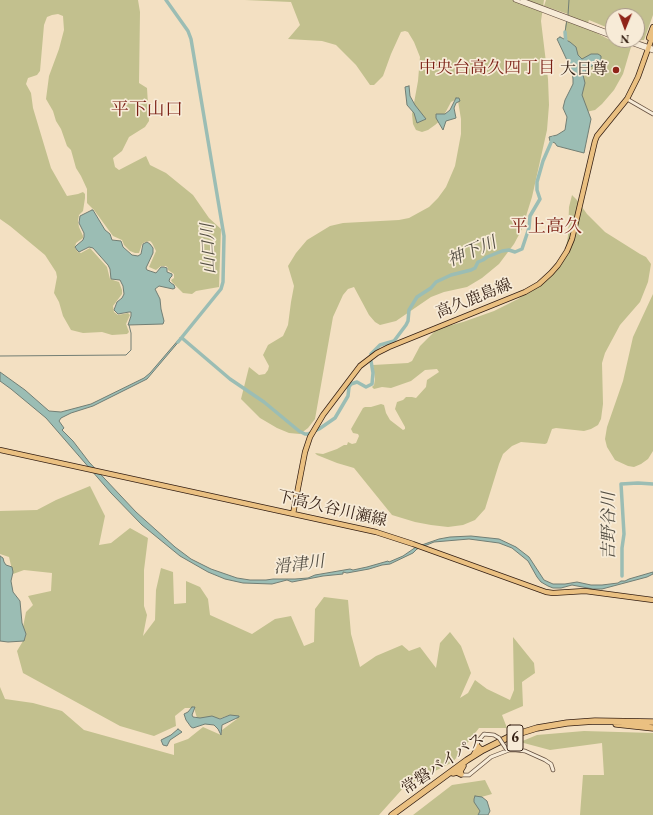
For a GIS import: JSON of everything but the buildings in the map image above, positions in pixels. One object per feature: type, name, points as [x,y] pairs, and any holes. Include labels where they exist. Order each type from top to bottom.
[{"type":"highway","points":[[595,721],[653,718]]},
{"type":"highway","name":"常磐バイパス","points":[[395,814],[473,756],[512,736],[537,728],[567,723],[595,721],[653,722]]},
{"type":"highway","name":"常磐バイパス","points":[[395,814],[485,752],[531,733],[567,726],[615,724],[653,727]]},
{"type":"highway","points":[[473,756],[477,750],[477,746],[483,750]]},
{"type":"highway","points":[[453,773],[458,772],[461,774],[460,771],[463,766]]},
{"type":"main road","name":"高久鹿島線","points":[[649,49],[653,26]]},
{"type":"main road","name":"高久鹿島線","points":[[293,514],[305,452],[314,429],[354,374],[368,359],[389,347],[525,292],[539,284],[551,273],[563,258],[572,239],[595,141],[627,99],[649,49],[653,35]]},
{"type":"main road","name":"下高久谷川瀬線","points":[[0,450],[376,532],[428,549],[546,592],[554,593],[585,591],[653,600]]},
{"type":"street","points":[[515,0],[605,34]]},
{"type":"street","points":[[522,0],[605,31]]},
{"type":"street","points":[[627,99],[653,114]]},
{"type":"street","points":[[477,746],[478,741],[484,734],[494,735],[508,750]]},
{"type":"street","points":[[461,774],[466,776],[471,774],[491,757],[508,750],[525,751],[534,754],[550,764],[552,770]]},
{"type":"shaded area","points":[[0,0],[138,0],[140,12],[139,83],[147,88],[149,121],[145,127],[129,137],[122,151],[113,158],[115,167],[119,170],[146,156],[150,165],[166,173],[193,195],[209,218],[221,229],[219,287],[196,291],[192,294],[183,293],[172,282],[171,280],[174,278],[174,274],[168,270],[166,266],[161,266],[156,270],[149,267],[156,251],[150,241],[142,244],[139,253],[130,251],[124,245],[122,240],[113,236],[87,203],[87,189],[76,168],[71,150],[67,146],[53,111],[46,99],[49,76],[64,30],[63,16],[58,14],[52,15],[47,17],[44,25],[40,71],[37,75],[28,78],[26,84],[31,93],[33,108],[51,168],[67,196],[83,192],[85,194],[83,211],[79,215],[78,221],[83,238],[76,243],[75,248],[81,253],[90,248],[107,267],[110,279],[119,282],[122,290],[122,294],[113,306],[114,312],[118,315],[128,313],[130,315],[126,324],[129,332],[127,334],[112,335],[102,332],[83,333],[71,330],[63,316],[59,302],[54,293],[57,277],[56,272],[45,255],[0,219]]},
{"type":"shaded area","points":[[245,0],[544,0],[541,21],[548,79],[549,105],[547,130],[532,197],[522,229],[514,244],[499,264],[482,278],[467,287],[444,292],[431,297],[396,321],[380,325],[375,322],[369,315],[354,287],[348,289],[343,295],[333,317],[315,419],[308,428],[300,434],[289,433],[260,418],[241,399],[249,367],[259,375],[265,374],[269,366],[263,355],[268,345],[283,336],[288,325],[294,286],[288,266],[296,253],[307,240],[330,226],[343,223],[399,220],[409,218],[429,207],[446,187],[455,166],[461,134],[461,119],[457,99],[451,102],[442,119],[435,125],[422,132],[416,130],[413,124],[412,114],[418,81],[420,57],[408,32],[401,32],[383,76],[374,85],[370,85],[356,65],[336,45],[322,41],[288,39],[300,25],[291,2]]},
{"type":"shaded area","points":[[546,0],[653,0],[653,15],[645,37],[645,8],[605,8],[605,27],[589,20],[586,27],[605,37],[605,48],[631,48],[623,74],[614,90],[595,110],[586,112],[571,91],[576,75],[565,34],[568,14],[544,6]]},
{"type":"shaded area","points":[[572,195],[587,214],[605,232],[646,257],[651,264],[648,282],[640,302],[620,325],[605,353],[602,363],[603,404],[601,419],[598,425],[584,431],[556,428],[552,429],[547,443],[545,444],[521,442],[512,446],[503,454],[485,509],[475,520],[463,525],[448,527],[415,522],[392,515],[354,468],[337,463],[315,453],[323,454],[347,445],[348,442],[352,444],[356,443],[359,436],[358,434],[353,433],[351,429],[365,407],[381,404],[384,405],[390,420],[403,430],[405,429],[395,409],[397,402],[406,397],[416,398],[426,387],[427,380],[439,372],[437,369],[425,370],[411,381],[391,388],[382,387],[374,389],[372,387],[375,379],[373,365],[408,363],[412,361],[420,346],[435,331],[494,311],[518,299],[550,274],[562,257],[566,247],[569,207]]},
{"type":"shaded area","points":[[653,294],[653,451],[648,459],[634,467],[615,460],[607,447],[605,439],[607,427],[623,381],[633,337]]},
{"type":"shaded area","points":[[90,486],[105,516],[99,545],[111,543],[130,528],[148,538],[144,570],[144,606],[147,615],[143,636],[155,620],[156,590],[161,568],[173,572],[174,604],[186,603],[186,581],[200,587],[208,599],[210,615],[252,634],[275,619],[291,616],[304,646],[314,642],[315,609],[324,597],[348,600],[351,634],[360,667],[376,656],[402,645],[409,651],[420,647],[436,668],[440,643],[450,632],[461,646],[471,673],[460,698],[468,693],[475,680],[487,689],[510,700],[514,690],[513,637],[534,663],[535,673],[522,682],[523,706],[502,715],[507,728],[479,728],[453,762],[405,786],[379,815],[0,815],[0,687],[5,699],[33,703],[62,711],[84,730],[174,755],[174,744],[188,739],[203,727],[221,735],[222,730],[237,719],[230,715],[218,719],[197,718],[194,708],[185,708],[175,716],[176,726],[154,736],[120,726],[23,673],[17,651],[26,636],[23,627],[26,612],[33,605],[28,596],[51,591],[52,573],[24,570],[13,574],[9,557],[0,554],[0,511],[37,510],[56,500]]},
{"type":"shaded area","points":[[584,731],[653,733],[653,815],[580,815],[583,775],[604,775],[602,743],[550,750],[520,742],[537,735]]},
{"type":"shaded area","points":[[485,780],[492,794],[474,799],[480,811],[478,815],[413,815],[452,785]]},
{"type":"water","points":[[560,37],[576,47],[578,55],[582,59],[591,54],[598,54],[601,56],[600,62],[588,68],[583,75],[585,83],[582,95],[591,119],[584,153],[557,146],[555,143],[550,141],[549,137],[557,135],[565,130],[567,117],[563,108],[565,100],[573,84],[572,71],[557,39]]},
{"type":"water","points":[[409,86],[410,96],[426,119],[417,123],[414,113],[407,105],[405,87]]},
{"type":"water","points":[[456,98],[459,98],[460,101],[456,103],[454,108],[456,118],[446,121],[443,130],[436,118],[436,114],[445,114],[450,110]]},
{"type":"water","points":[[92,210],[105,230],[110,234],[112,240],[121,241],[123,247],[132,255],[138,256],[141,254],[143,244],[147,242],[150,244],[153,248],[153,253],[146,268],[147,270],[156,273],[161,267],[164,267],[167,268],[167,272],[172,274],[169,281],[175,288],[173,289],[159,286],[155,289],[160,299],[164,321],[163,324],[128,325],[131,312],[118,314],[114,310],[117,302],[124,294],[123,286],[120,280],[111,279],[108,265],[93,248],[89,247],[79,252],[75,247],[83,240],[84,237],[84,233],[79,223],[80,216]]},
{"type":"water","points":[[180,338],[181,339],[147,379],[93,406],[71,413],[61,418],[59,421],[64,428],[62,430],[73,441],[89,462],[136,512],[175,547],[191,559],[211,569],[237,578],[250,580],[308,578],[315,575],[350,569],[353,570],[389,562],[403,556],[416,547],[439,539],[471,536],[499,539],[516,547],[529,557],[544,580],[553,584],[577,582],[591,585],[602,585],[618,583],[653,572],[653,574],[602,589],[572,585],[561,588],[553,588],[541,582],[528,561],[512,548],[499,543],[469,539],[434,542],[417,549],[413,553],[390,564],[347,573],[343,572],[343,574],[292,582],[287,580],[272,584],[243,583],[225,579],[208,572],[180,556],[142,525],[111,493],[46,418],[0,381],[0,372],[25,390],[49,411],[61,412],[91,404],[144,378]]},
{"type":"water","points":[[0,556],[3,558],[6,565],[12,567],[13,572],[11,581],[13,592],[20,601],[22,623],[26,634],[24,641],[0,641]]},
{"type":"water","points":[[192,707],[195,707],[192,715],[193,717],[200,718],[212,716],[220,719],[230,715],[239,717],[222,725],[221,735],[214,725],[205,724],[193,728],[191,727],[184,714]]},
{"type":"water","points":[[178,729],[182,732],[170,740],[167,746],[163,745],[161,740],[171,735]]},
{"type":"water","points":[[475,796],[482,797],[487,801],[490,811],[488,815],[478,815],[480,811],[474,802]]},
{"type":"waterway","name":"山口川","points":[[166,0],[188,31],[191,39],[224,236],[223,282],[221,289],[178,342]]},
{"type":"waterway","points":[[568,15],[569,0]]},
{"type":"waterway","points":[[565,32],[567,20]]},
{"type":"waterway","name":"神下川","points":[[565,32],[566,43]]},
{"type":"waterway","name":"神下川","points":[[371,354],[380,345],[394,341],[406,325],[409,310],[417,297],[431,288],[436,282],[451,275],[471,270],[475,268],[478,262],[502,251],[509,250],[515,252],[522,249],[529,228],[530,216],[540,199],[537,190],[537,182],[543,161],[553,138]]},
{"type":"waterway","points":[[0,356],[126,355],[131,350],[131,333],[129,325]]},
{"type":"waterway","name":"神下川","points":[[182,338],[230,379],[264,402],[299,431],[305,434],[319,429],[335,418],[348,396],[349,387],[351,384],[357,382],[366,387],[372,384],[373,373],[371,361]]},
{"type":"waterway","name":"吉野谷川","points":[[622,576],[622,548],[624,534],[621,484],[653,484]]},
{"type":"place","name":"大日尊","points":[[616,70]]},
{"type":"district","name":"中央台高久四丁目","points":[[487,68]]},
{"type":"district","name":"平下山口","points":[[147,110]]},
{"type":"district","name":"平上高久","points":[[546,227]]},
{"type":"water label","name":"滑津川","points":[[299,565]]}]
